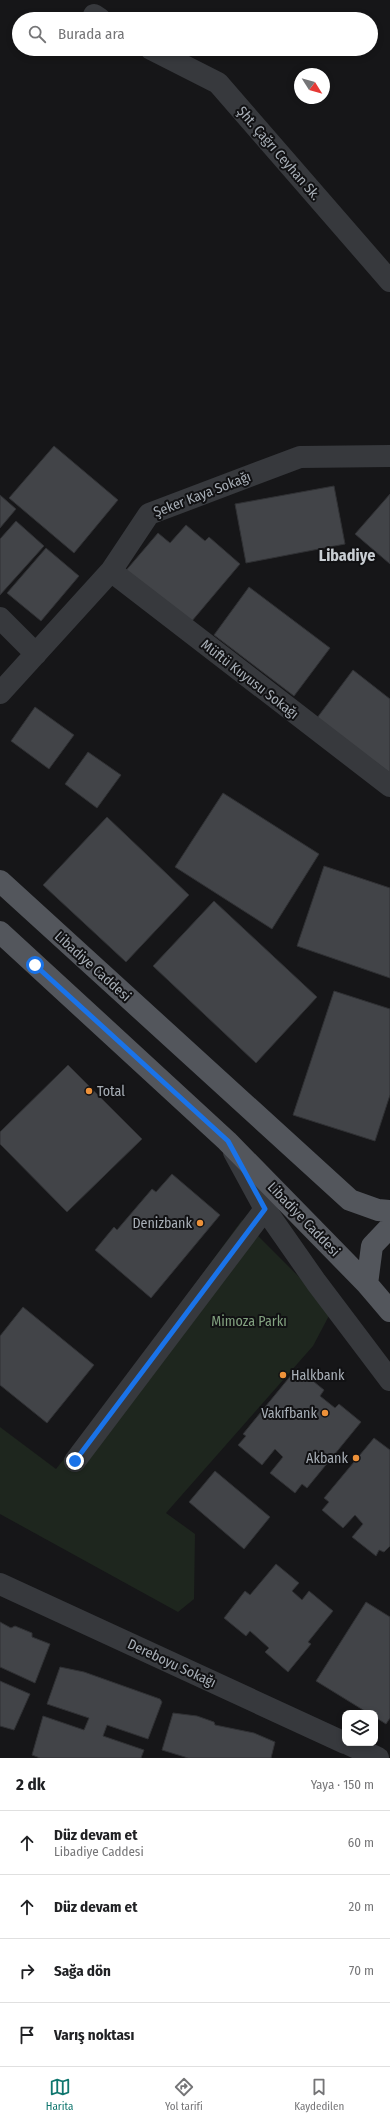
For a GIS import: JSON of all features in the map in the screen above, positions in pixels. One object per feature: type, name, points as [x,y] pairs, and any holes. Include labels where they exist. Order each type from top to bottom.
[{"type":"main road","name":"Libadiye Caddesi","points":[[0,881],[350,1200],[378,1210],[390,1211]]},
{"type":"main road","name":"Libadiye Caddesi","points":[[0,932],[228,1141],[367,1284],[390,1311]]},
{"type":"main road","points":[[367,1284],[372,1246],[390,1227]]},
{"type":"street","name":"Şht. Çağrı Ceyhan Sk.","points":[[165,56],[218,83],[390,281]]},
{"type":"street","name":"Şeker Kaya Sokağı","points":[[0,693],[111,571],[149,514],[300,457],[390,456]]},
{"type":"street","name":"Müftü Kuyusu Sokağı","points":[[111,571],[390,786]]},
{"type":"street","points":[[0,618],[36,654]]},
{"type":"street","points":[[228,1141],[265,1209],[316,1282],[390,1380]]},
{"type":"street","points":[[75,1461],[265,1209]]},
{"type":"street","name":"Dereboyu Sokağı","points":[[0,1584],[342,1742]]},
{"type":"street","name":"Dereboyu Sokağı","points":[[352,1746],[378,1758]]},
{"type":"street","points":[[384,1758],[390,1747]]},
{"type":"green space","name":"Mimoza Parkı","points":[[242,1220],[332,1310],[313,1346],[166,1513],[195,1534],[194,1599],[178,1612],[0,1514],[0,1427],[56,1469],[102,1411]]},
{"type":"building","points":[[54,446],[118,500],[74,553],[9,498]]},
{"type":"building","points":[[334,486],[345,544],[246,563],[235,504]]},
{"type":"building","points":[[390,494],[390,564],[355,534]]},
{"type":"building","points":[[0,495],[16,509],[0,528]]},
{"type":"building","points":[[16,521],[44,546],[0,595],[0,539]]},
{"type":"building","points":[[186,525],[205,541],[209,537],[240,564],[186,628],[123,574],[158,533],[170,543]]},
{"type":"building","points":[[46,548],[79,576],[41,621],[7,593]]},
{"type":"building","points":[[249,587],[330,648],[294,696],[214,635]]},
{"type":"building","points":[[353,670],[390,699],[390,773],[317,718]]},
{"type":"building","points":[[35,707],[74,735],[49,769],[11,741]]},
{"type":"building","points":[[88,752],[121,775],[97,808],[65,784]]},
{"type":"building","points":[[223,793],[319,854],[272,929],[175,867]]},
{"type":"building","points":[[107,817],[189,895],[126,962],[43,885]]},
{"type":"building","points":[[324,866],[390,888],[390,978],[297,946]]},
{"type":"building","points":[[214,901],[317,997],[256,1063],[153,966]]},
{"type":"building","points":[[334,991],[390,1009],[390,1095],[375,1141],[293,1115]]},
{"type":"building","points":[[68,1065],[142,1139],[67,1212],[0,1144],[0,1132]]},
{"type":"building","points":[[172,1174],[220,1215],[151,1298],[95,1250],[114,1227],[117,1230],[152,1189],[156,1192]]},
{"type":"building","points":[[23,1307],[94,1365],[47,1423],[0,1385],[0,1336]]},
{"type":"building","points":[[297,1368],[324,1390],[320,1396],[335,1408],[339,1404],[361,1422],[307,1488],[302,1484],[295,1493],[270,1473],[283,1457],[275,1449],[262,1465],[238,1445],[246,1436],[243,1434]]},
{"type":"building","points":[[374,1438],[390,1450],[390,1546],[384,1552],[379,1550],[376,1556],[352,1537],[363,1524],[355,1515],[343,1528],[322,1510],[329,1502],[324,1498]]},
{"type":"building","points":[[215,1471],[270,1517],[244,1549],[189,1502]]},
{"type":"building","points":[[276,1564],[299,1583],[292,1591],[302,1600],[309,1591],[333,1611],[308,1642],[311,1644],[288,1672],[265,1652],[269,1648],[250,1631],[246,1636],[224,1618],[245,1591],[250,1595]]},
{"type":"building","points":[[366,1602],[390,1617],[390,1718],[386,1724],[378,1719],[378,1710],[363,1710],[316,1681]]},
{"type":"building","points":[[0,1622],[11,1628],[15,1626],[32,1633],[32,1637],[50,1644],[35,1683],[0,1667]]},
{"type":"building","points":[[60,1667],[84,1672],[160,1699],[162,1702],[148,1739],[107,1725],[103,1736],[144,1750],[141,1758],[40,1758],[32,1755],[43,1716],[84,1730],[89,1718],[47,1704]]},
{"type":"building","points":[[0,1681],[30,1694],[14,1730],[0,1726]]},
{"type":"building","points":[[173,1713],[197,1716],[214,1722],[215,1725],[254,1733],[275,1742],[271,1758],[188,1758],[162,1750]]},
{"type":"place","name":"Total","points":[[89,1091]]},
{"type":"place","name":"Denizbank","points":[[200,1223]]},
{"type":"place","name":"Halkbank","points":[[283,1375]]},
{"type":"place","name":"Vakıfbank","points":[[325,1413]]},
{"type":"place","name":"Akbank","points":[[356,1458]]},
{"type":"district","name":"Libadiye","points":[[347,555]]},
{"type":"route","points":[[35,965],[228,1141],[265,1209],[75,1461]]}]
